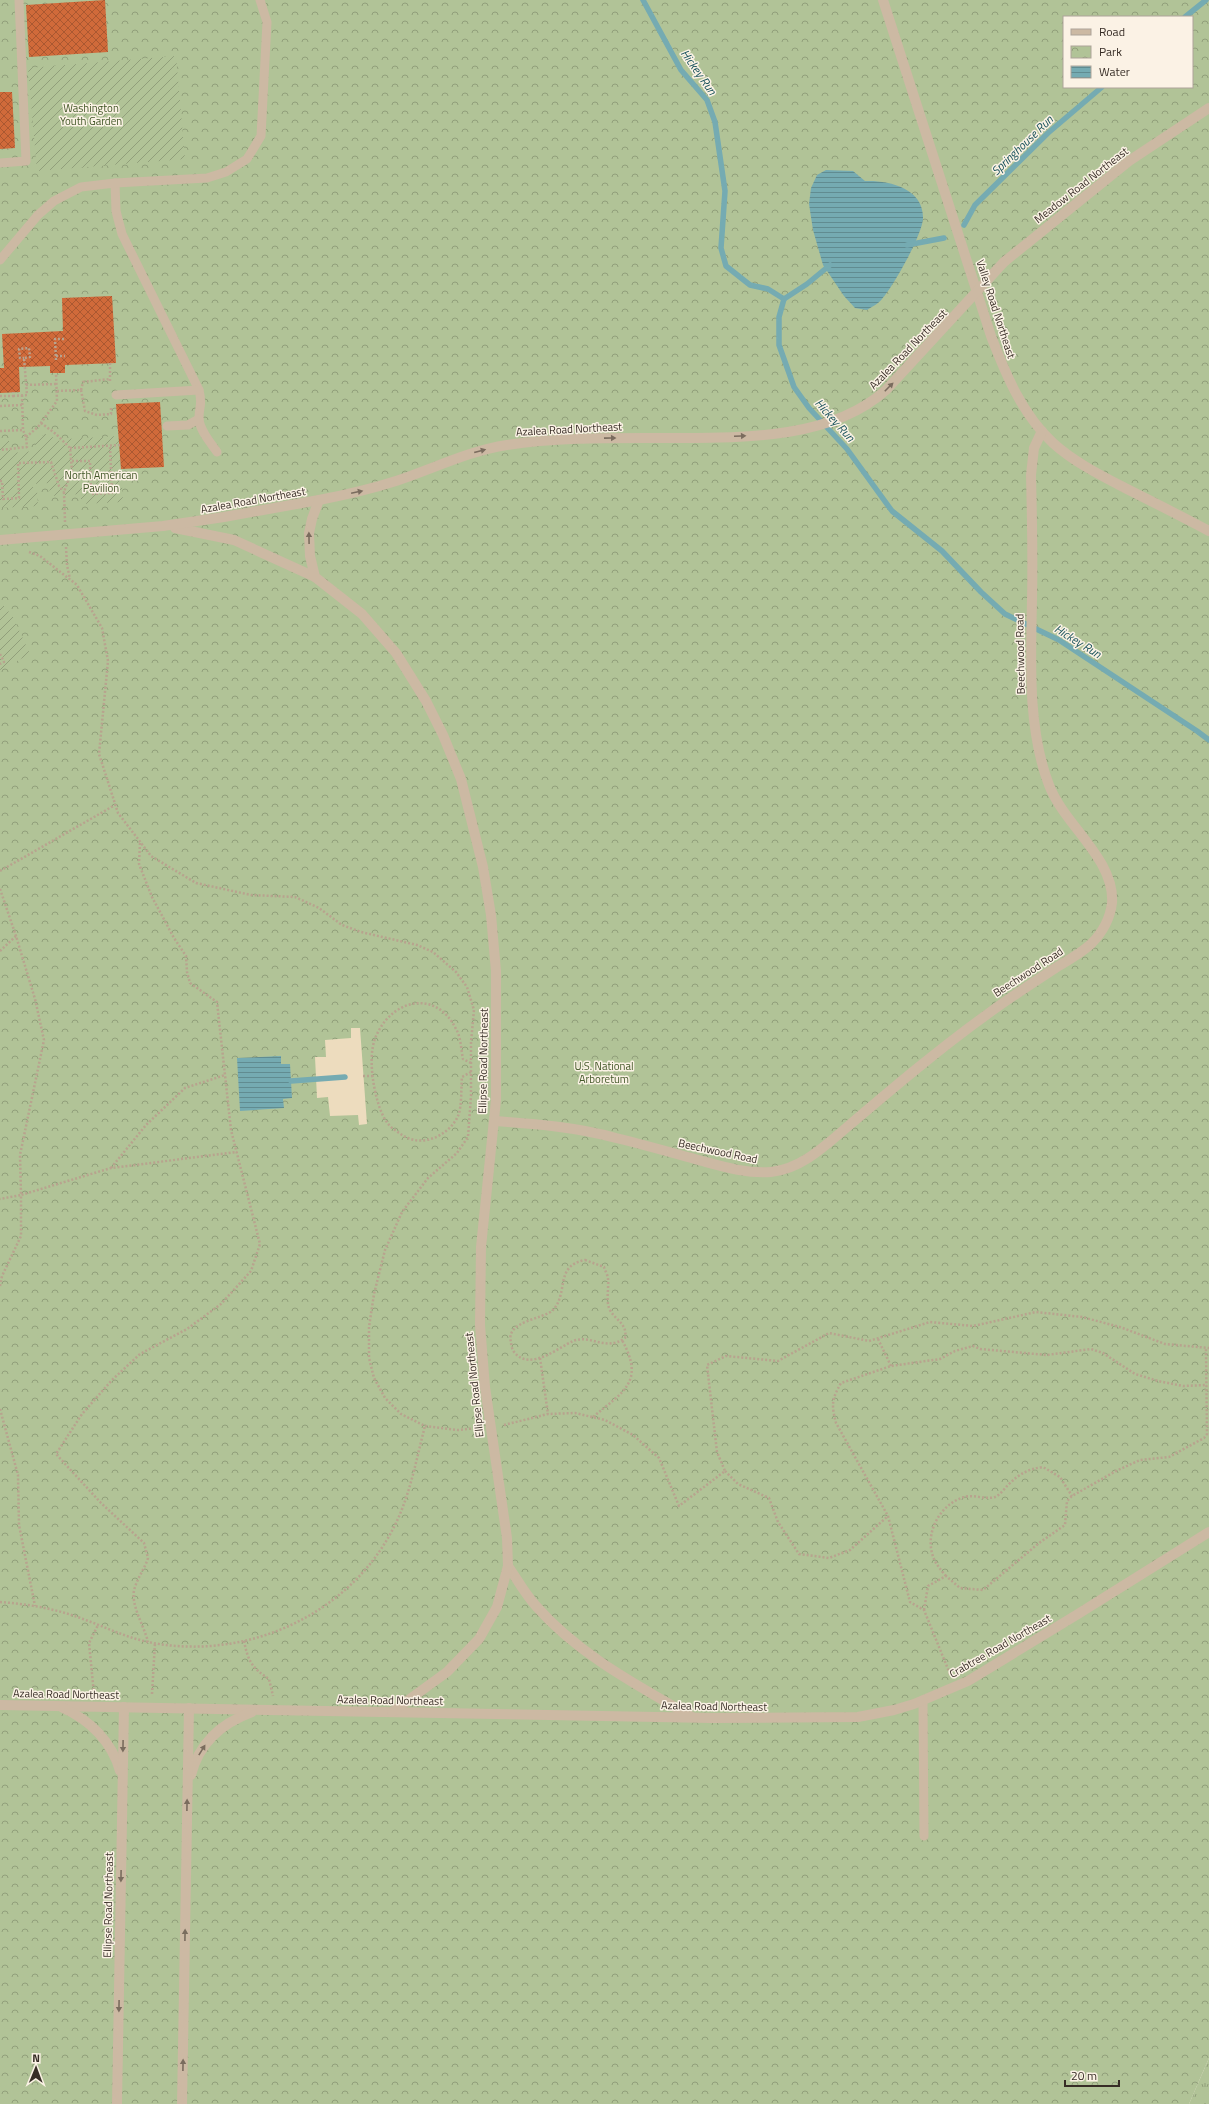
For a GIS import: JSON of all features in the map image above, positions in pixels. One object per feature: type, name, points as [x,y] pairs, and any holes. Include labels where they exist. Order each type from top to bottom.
[{"type":"street","name":"Valley Road Northeast","points":[[883,0],[1006,375],[1023,405],[1042,431],[1057,446],[1095,472],[1209,531]]},
{"type":"street","name":"Meadow Road Northeast","points":[[978,293],[1004,262],[1068,209],[1147,148],[1209,108]]},
{"type":"street","name":"Azalea Road Northeast","points":[[0,540],[163,526],[224,518],[319,500],[375,487],[464,455],[506,445],[565,439],[728,437],[792,431],[827,423],[870,403],[886,390],[978,293]]},
{"type":"street","name":"Beechwood Road","points":[[494,1121],[551,1125],[587,1131],[741,1170],[773,1172],[788,1168],[803,1161],[825,1145],[900,1082],[990,1012],[1084,950],[1098,936],[1108,920],[1112,904],[1110,887],[1103,867],[1063,812],[1047,781],[1040,759],[1034,725],[1031,655],[1032,458],[1037,439],[1042,431]]},
{"type":"street","points":[[315,577],[310,556],[309,533],[319,500]]},
{"type":"street","name":"Ellipse Road Northeast","points":[[163,526],[234,540],[315,577],[362,614],[396,654],[426,701],[443,735],[461,779],[483,867],[494,946],[497,1072],[494,1121],[481,1246],[480,1326],[484,1387],[507,1538],[508,1566],[497,1607],[479,1639],[447,1672],[392,1712]]},
{"type":"street","name":"Crabtree Road Northeast","points":[[780,1718],[829,1719],[872,1715],[894,1710],[955,1687],[1078,1614],[1209,1532]]},
{"type":"street","points":[[508,1566],[535,1605],[566,1637],[612,1670],[693,1718]]},
{"type":"street","name":"Azalea Road Northeast","points":[[0,1705],[693,1718],[780,1718]]},
{"type":"street","points":[[58,1706],[73,1712],[98,1732],[110,1747],[118,1764],[122,1782]]},
{"type":"street","name":"Ellipse Road Northeast","points":[[117,2104],[124,1707]]},
{"type":"street","points":[[182,2104],[189,1708]]},
{"type":"street","points":[[188,1786],[193,1767],[202,1750],[213,1735],[226,1724],[258,1710]]},
{"type":"lane","points":[[0,163],[26,162],[19,0]]},
{"type":"lane","points":[[0,260],[38,214],[54,201],[81,187],[115,182],[207,178],[226,172],[247,159],[261,136],[267,22],[260,0]]},
{"type":"lane","points":[[115,182],[116,211],[122,234],[199,390],[203,403],[199,419],[204,432],[217,452]]},
{"type":"lane","points":[[114,399],[199,390]]},
{"type":"lane","points":[[167,426],[188,425],[199,419]]},
{"type":"lane","points":[[923,1700],[924,1836]]},
{"type":"path","points":[[56,360],[55,339],[64,339]]},
{"type":"path","points":[[24,347],[29,348],[30,357],[24,358],[20,358],[19,349],[24,347]]},
{"type":"path","points":[[56,356],[64,356]]},
{"type":"path","points":[[0,396],[13,394],[26,395],[24,358]]},
{"type":"path","points":[[26,436],[41,423],[57,401],[56,373]]},
{"type":"path","points":[[110,378],[83,382],[82,390],[85,411],[97,415],[111,414],[114,399]]},
{"type":"path","points":[[26,385],[57,384]]},
{"type":"path","points":[[57,390],[82,390]]},
{"type":"path","points":[[0,450],[26,447],[26,436],[23,430],[22,395]]},
{"type":"path","points":[[0,406],[22,405]]},
{"type":"path","points":[[41,423],[56,434],[70,448],[72,470],[64,492],[67,565],[70,580]]},
{"type":"path","points":[[0,431],[23,430]]},
{"type":"path","points":[[70,448],[120,445]]},
{"type":"path","points":[[72,461],[90,461],[91,494],[112,493],[110,446]]},
{"type":"path","points":[[0,481],[2,481],[3,499],[19,498],[18,463],[51,462],[59,486],[64,492]]},
{"type":"path","points":[[27,552],[40,556],[77,585],[102,628],[108,661],[99,754],[118,813],[151,856],[196,883],[251,895],[295,897],[319,908],[342,926],[417,945],[433,952],[456,972],[467,987],[471,999],[474,1021],[471,1042],[468,1137],[457,1153],[428,1178],[402,1212],[385,1250],[374,1294],[369,1326],[369,1358],[374,1378],[385,1398],[401,1414],[425,1426],[458,1430],[481,1428]]},
{"type":"path","points":[[0,654],[4,662],[0,664]]},
{"type":"path","points":[[0,871],[115,805]]},
{"type":"path","points":[[140,842],[139,864],[152,897],[174,938],[186,956],[186,972],[190,983],[217,1002],[231,1130],[260,1244],[251,1271],[221,1304],[187,1329],[140,1354],[112,1380],[82,1414],[56,1454],[101,1503],[144,1543],[148,1558],[134,1587],[134,1602],[145,1628],[148,1642]]},
{"type":"path","points":[[0,889],[35,998],[44,1040],[20,1155],[21,1236],[2,1276],[0,1286]]},
{"type":"path","points":[[0,951],[16,936]]},
{"type":"path","points":[[471,1063],[463,1058],[457,1029],[445,1014],[430,1004],[415,1003],[397,1008],[385,1020],[376,1035],[373,1054],[373,1076],[374,1089],[379,1108],[390,1127],[408,1139],[427,1141],[445,1133],[458,1116],[462,1077],[471,1072]]},
{"type":"path","points":[[111,1168],[146,1125],[185,1088],[225,1075]]},
{"type":"path","points":[[364,1076],[373,1076]]},
{"type":"path","points":[[0,1199],[21,1195],[111,1168],[237,1152]]},
{"type":"path","points":[[585,1260],[604,1267],[608,1279],[609,1307],[626,1331],[625,1338],[618,1343],[603,1344],[584,1339],[579,1340],[540,1358],[530,1360],[520,1357],[514,1353],[510,1339],[513,1331],[529,1319],[547,1315],[553,1310],[558,1304],[567,1270],[574,1262],[585,1260]]},
{"type":"path","points":[[888,1516],[850,1550],[830,1558],[799,1554],[778,1522],[769,1498],[738,1484],[725,1471],[717,1452],[707,1365],[726,1356],[735,1355],[778,1361],[829,1333],[869,1341],[930,1322],[973,1326],[1036,1312],[1082,1317],[1120,1327],[1156,1342],[1207,1348],[1208,1435],[1169,1457],[1140,1460],[1116,1471],[1072,1496],[1067,1502],[1065,1525],[1040,1543],[983,1590],[960,1588],[936,1565],[931,1552],[932,1532],[938,1515],[956,1500],[966,1496],[994,1497],[1002,1492],[1021,1473],[1043,1467],[1060,1477],[1072,1496]]},
{"type":"path","points":[[878,1339],[891,1366]]},
{"type":"path","points":[[593,1417],[626,1390],[632,1374],[633,1365],[622,1340]]},
{"type":"path","points":[[924,1610],[910,1602],[888,1516],[836,1423],[833,1409],[833,1397],[841,1382],[891,1366],[940,1359],[955,1351],[973,1346],[980,1349],[1047,1356],[1091,1349],[1103,1353],[1135,1374],[1158,1381],[1183,1386],[1207,1385]]},
{"type":"path","points":[[540,1358],[545,1403],[548,1414]]},
{"type":"path","points":[[0,1409],[18,1475],[20,1525],[35,1606]]},
{"type":"path","points":[[497,1426],[548,1414],[575,1413],[604,1420],[633,1435],[659,1458],[679,1506],[725,1471]]},
{"type":"path","points":[[0,1602],[35,1606],[71,1615],[123,1635],[148,1642],[191,1647],[211,1646],[244,1641],[286,1628],[303,1620],[333,1601],[364,1571],[382,1548],[402,1509],[425,1426]]},
{"type":"path","points":[[946,1576],[928,1586],[924,1610],[955,1687]]},
{"type":"path","points":[[94,1706],[94,1679],[89,1643],[98,1625]]},
{"type":"path","points":[[244,1641],[246,1654],[254,1670],[268,1679],[272,1691],[274,1710]]},
{"type":"path","points":[[152,1707],[155,1643]]},
{"type":"green space","name":"U.S. National Arboretum","points":[[0,0],[1209,0],[1209,2058],[1189,2104],[0,2104]]},
{"type":"green space","name":"Washington Youth Garden","points":[[176,56],[185,159],[37,171],[28,68]]},
{"type":"green space","name":"North American Pavilion","points":[[46,434],[60,441],[66,439],[119,436],[123,502],[81,504],[81,494],[50,496],[49,483],[33,484],[33,491],[37,490],[38,506],[0,508],[0,441],[11,441],[11,453],[35,451],[37,441]]},
{"type":"green space","points":[[0,601],[13,617],[30,654],[0,670]]},
{"type":"green space","points":[[1209,2058],[1209,2104],[1189,2104]]},
{"type":"shaded area","points":[[351,1028],[360,1028],[367,1124],[359,1125],[358,1115],[330,1116],[328,1097],[317,1098],[315,1057],[326,1057],[325,1040],[351,1038]]},
{"type":"water","points":[[826,170],[853,171],[865,181],[893,184],[911,193],[917,199],[921,207],[923,217],[922,224],[907,259],[887,293],[882,299],[867,310],[855,308],[844,296],[823,265],[813,230],[809,204],[811,188],[817,175]]},
{"type":"water","points":[[281,1056],[281,1064],[290,1064],[292,1098],[283,1099],[284,1108],[240,1111],[237,1058]]},
{"type":"building","points":[[105,0],[108,52],[29,57],[26,5]]},
{"type":"building","points":[[0,92],[12,92],[15,148],[0,149]]},
{"type":"building","points":[[112,296],[116,363],[65,365],[65,373],[50,373],[50,366],[19,367],[20,392],[0,393],[0,368],[4,368],[2,334],[63,331],[62,298]]},
{"type":"building","points":[[160,402],[164,467],[121,469],[116,404]]},
{"type":"waterway","name":"Hickey Run","points":[[643,0],[681,70],[707,100],[715,122],[725,191],[721,248],[726,266],[750,285],[768,289],[784,299],[779,317],[779,345],[794,387],[809,408],[847,449],[892,511],[942,551],[981,592],[1005,614],[1059,640],[1209,740]]},
{"type":"waterway","name":"Springhouse Run","points":[[1186,16],[1206,0]]},
{"type":"waterway","name":"Springhouse Run","points":[[964,225],[975,205],[1048,133],[1101,88]]},
{"type":"waterway","name":"Springhouse Run","points":[[907,245],[944,238]]},
{"type":"waterway","name":"Springhouse Run","points":[[784,299],[807,284],[830,265]]},
{"type":"waterway","points":[[291,1081],[345,1077]]}]
